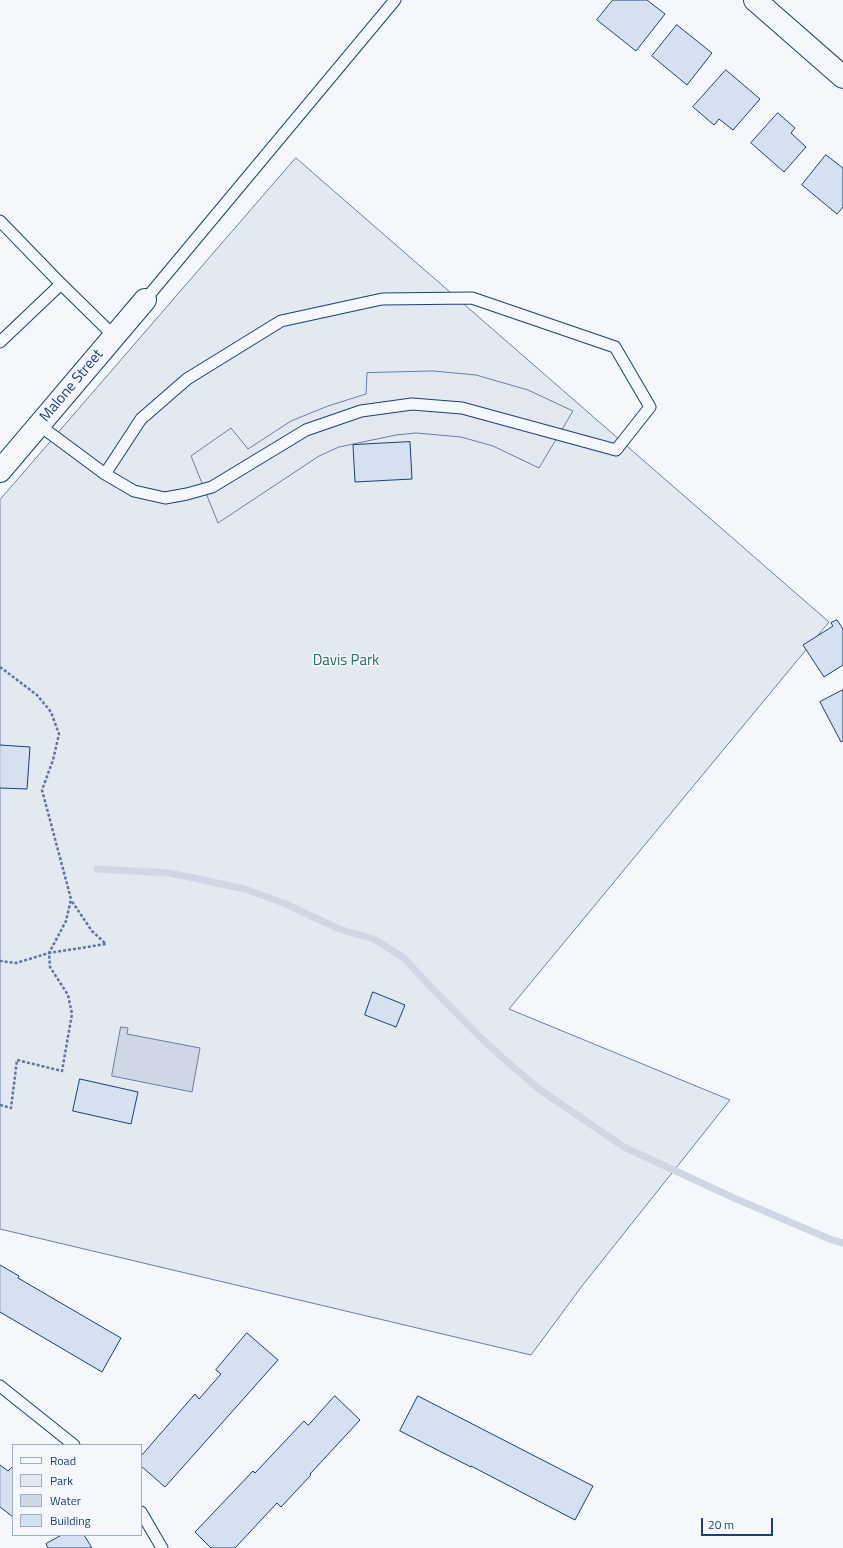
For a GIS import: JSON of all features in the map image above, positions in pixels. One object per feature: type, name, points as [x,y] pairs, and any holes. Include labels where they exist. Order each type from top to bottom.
[{"type":"street","points":[[755,0],[843,77]]},
{"type":"street","name":"Malone Street","points":[[0,472],[145,300]]},
{"type":"lane","points":[[145,300],[395,0]]},
{"type":"lane","points":[[0,222],[114,336]]},
{"type":"lane","points":[[0,342],[61,284]]},
{"type":"lane","points":[[39,425],[105,474],[134,491],[165,498],[212,487],[306,430],[361,411],[412,404],[462,408],[616,450],[650,407],[615,347],[472,298],[382,299],[281,321],[187,379],[140,419],[105,474]]},
{"type":"lane","points":[[0,1386],[73,1444]]},
{"type":"lane","points":[[142,1514],[162,1548]]},
{"type":"path","points":[[0,667],[37,695],[51,712],[59,734],[53,760],[42,790],[71,899],[92,931],[106,944],[49,953],[16,963],[0,961]]},
{"type":"path","points":[[0,1106],[11,1108],[17,1060],[62,1071],[72,1014],[68,995],[50,967],[49,953],[66,921],[71,899]]},
{"type":"green space","name":"Davis Park","points":[[296,158],[829,622],[509,1009],[730,1100],[582,1286],[531,1355],[0,1229],[0,500]]},
{"type":"shaded area","points":[[433,371],[476,375],[528,390],[573,411],[539,468],[493,446],[461,437],[416,433],[396,435],[339,447],[319,456],[218,523],[191,456],[231,428],[248,449],[291,421],[328,406],[366,394],[367,373]]},
{"type":"water","points":[[121,1027],[128,1028],[127,1034],[200,1048],[192,1092],[112,1076]]},
{"type":"building","points":[[613,0],[647,0],[665,14],[636,51],[597,20]]},
{"type":"building","points":[[677,25],[712,53],[687,85],[652,56]]},
{"type":"building","points":[[726,70],[760,99],[733,130],[719,119],[714,125],[693,107]]},
{"type":"building","points":[[778,113],[795,128],[791,133],[806,147],[784,172],[751,143]]},
{"type":"building","points":[[826,155],[843,168],[843,207],[837,214],[802,185]]},
{"type":"building","points":[[410,442],[412,479],[355,482],[353,445]]},
{"type":"building","points":[[837,620],[843,629],[843,665],[824,677],[803,645],[833,626],[831,623]]},
{"type":"building","points":[[843,690],[843,741],[841,742],[820,702]]},
{"type":"building","points":[[0,745],[30,747],[27,789],[0,788]]},
{"type":"building","points":[[373,992],[405,1005],[396,1027],[365,1015]]},
{"type":"building","points":[[80,1079],[138,1092],[131,1124],[73,1111]]},
{"type":"building","points":[[0,1265],[19,1276],[18,1278],[121,1338],[102,1372],[0,1312]]},
{"type":"building","points":[[247,1333],[278,1360],[165,1487],[142,1467],[142,1455],[195,1394],[199,1399],[221,1374],[216,1370]]},
{"type":"building","points":[[335,1396],[360,1420],[281,1507],[277,1503],[235,1548],[211,1548],[195,1532],[253,1471],[255,1473],[304,1421],[308,1425]]},
{"type":"building","points":[[418,1396],[593,1486],[575,1520],[400,1431]]},
{"type":"building","points":[[0,1465],[8,1471],[12,1467],[12,1516],[0,1507]]},
{"type":"building","points":[[60,1536],[85,1536],[92,1548],[48,1548],[46,1544]]},
{"type":"waterway","points":[[97,869],[170,873],[245,889],[286,904],[339,929],[374,939],[404,958],[479,1036],[539,1089],[624,1147],[734,1198],[832,1240],[843,1243]]}]
